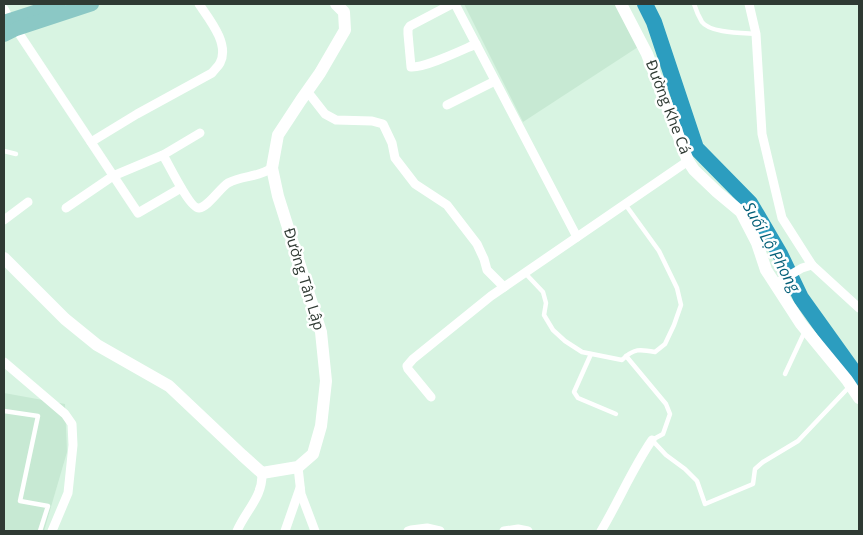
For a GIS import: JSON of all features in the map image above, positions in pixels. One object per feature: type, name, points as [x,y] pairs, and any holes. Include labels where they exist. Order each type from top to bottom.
[{"type":"main road","points":[[8,23],[59,4]]},
{"type":"main road","points":[[8,23],[92,4]]},
{"type":"street","points":[[91,142],[137,114],[212,73],[220,63],[222,43],[199,4]]},
{"type":"street","name":"Đường Tân Lập","points":[[298,467],[313,454],[321,426],[326,381],[321,332],[278,196],[272,168],[278,135],[320,73],[345,30],[344,12],[336,4]]},
{"type":"street","points":[[476,44],[441,58],[411,67],[408,29],[410,26],[453,4],[476,44],[577,237]]},
{"type":"street","name":"Đường Khe Cá","points":[[621,4],[647,54],[688,161],[694,170],[717,192],[742,212],[757,242],[766,270],[780,281],[806,330],[859,398]]},
{"type":"street","points":[[749,4],[756,34],[762,134],[782,218],[812,265],[859,308]]},
{"type":"street","points":[[8,23],[91,142],[138,214],[181,188]]},
{"type":"street","points":[[447,105],[495,81]]},
{"type":"street","points":[[307,91],[326,114],[336,120],[372,121],[383,124],[392,143],[395,158],[414,184],[447,205],[477,244],[487,270],[504,287]]},
{"type":"street","points":[[66,208],[113,176],[163,155],[200,133]]},
{"type":"street","points":[[163,155],[181,188],[196,208],[205,205],[226,184],[264,173],[272,168]]},
{"type":"street","points":[[431,396],[408,369],[409,363],[475,308],[504,287],[688,161]]},
{"type":"street","points":[[4,220],[28,202]]},
{"type":"street","points":[[4,258],[65,319],[96,345],[169,386],[262,473],[259,495],[237,531]]},
{"type":"street","points":[[780,281],[802,268],[812,265]]},
{"type":"street","points":[[4,362],[64,414],[72,424],[73,445],[68,492],[52,531]]},
{"type":"street","points":[[601,531],[644,451],[652,440]]},
{"type":"street","points":[[262,473],[298,467],[301,494],[315,531]]},
{"type":"street","points":[[285,531],[300,487]]},
{"type":"street","points":[[408,531],[427,528],[440,531]]},
{"type":"street","points":[[504,531],[518,529],[528,531]]},
{"type":"lane","points":[[694,4],[703,24],[714,29],[756,34]]},
{"type":"lane","points":[[4,151],[16,154]]},
{"type":"lane","points":[[525,273],[543,292],[546,303],[544,315],[553,330],[582,352],[622,360],[630,353],[640,349],[655,352],[665,344],[681,305],[677,288],[659,251],[625,204]]},
{"type":"lane","points":[[785,374],[806,330]]},
{"type":"lane","points":[[591,354],[574,392],[578,398],[616,414]]},
{"type":"lane","points":[[626,356],[666,404],[670,414],[663,434],[652,440],[666,455],[697,481],[705,504],[752,484],[756,469],[763,462],[798,441],[851,386]]},
{"type":"lane","points":[[4,411],[38,416],[20,501],[48,506],[40,531]]},
{"type":"shaded area","points":[[464,4],[615,4],[638,47],[523,122]]},
{"type":"shaded area","points":[[4,393],[65,404],[67,452],[44,531],[4,531]]},
{"type":"waterway","name":"Suối Lộ Phong","points":[[645,4],[654,22],[696,148],[750,203],[780,254],[801,298],[859,379]]}]
